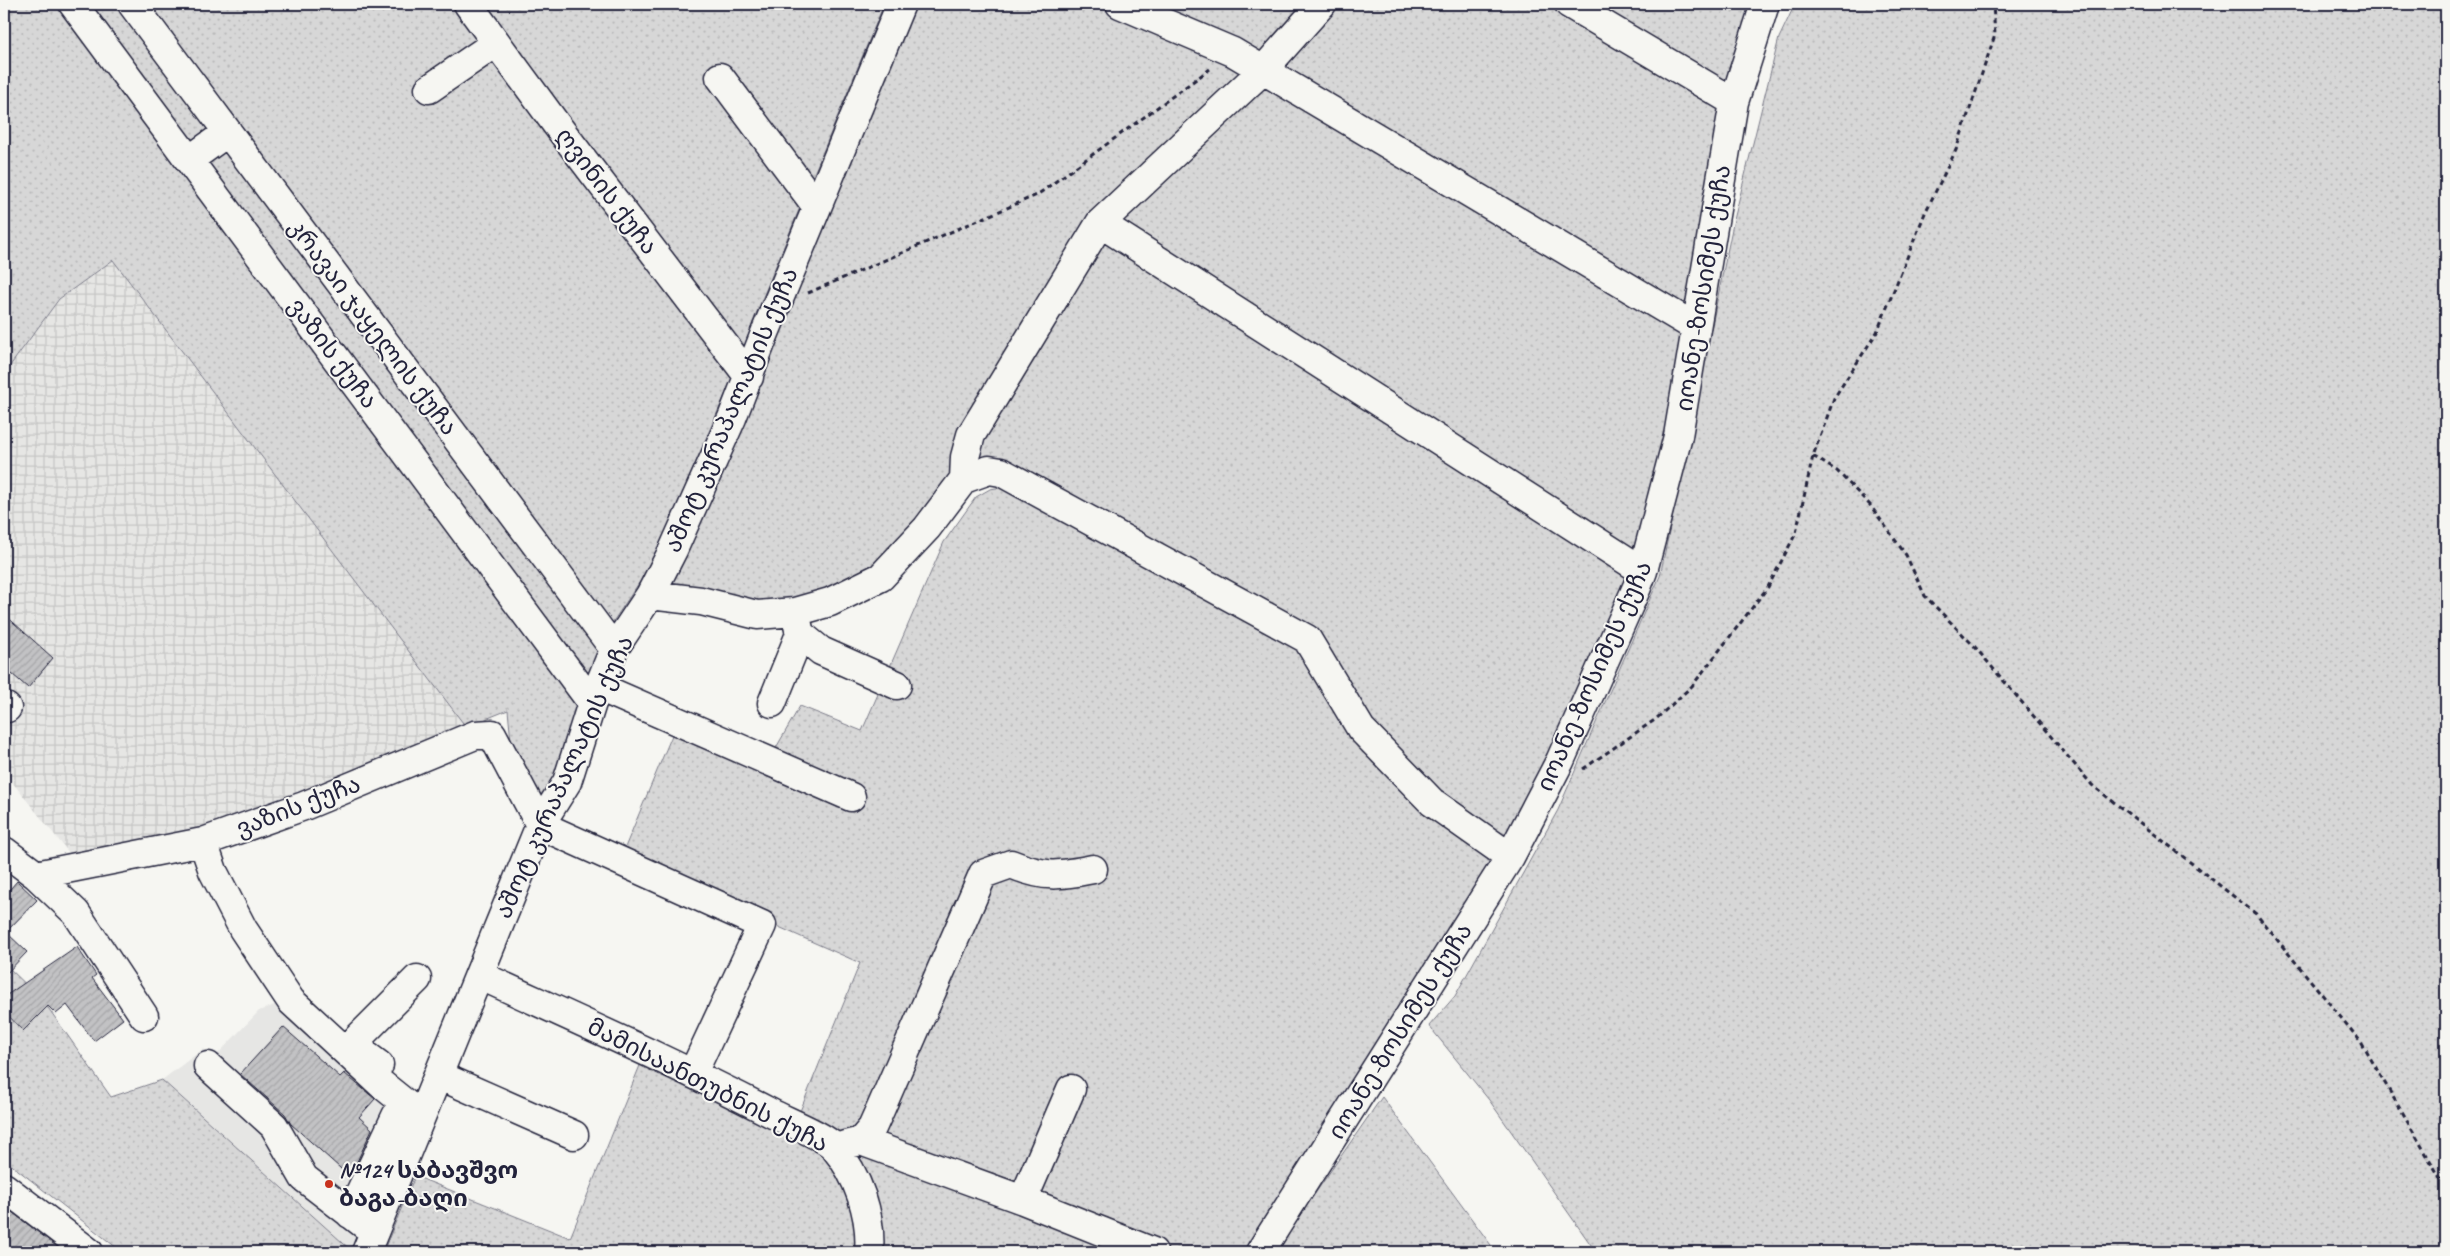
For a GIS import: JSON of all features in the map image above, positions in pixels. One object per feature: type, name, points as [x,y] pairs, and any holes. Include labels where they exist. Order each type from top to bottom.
[{"type":"street","name":"ვაზის ქუჩა","points":[[73,4],[595,695]]},
{"type":"street","name":"კრავაი ჯაყელის ქუჩა","points":[[132,4],[614,649]]},
{"type":"street","name":"ღვინის ქუჩა","points":[[468,4],[749,377]]},
{"type":"street","name":"აშოტ კურაპალატის ქუჩა","points":[[370,1242],[415,1111],[438,1075],[540,825],[567,782],[595,695],[614,649],[650,596],[673,550],[749,377],[775,307],[901,4]]},
{"type":"street","points":[[1120,4],[1233,52],[1695,327]]},
{"type":"street","points":[[772,703],[798,623],[830,602],[881,577],[927,528],[964,479],[971,435],[1100,223],[1263,70],[1322,4]]},
{"type":"street","points":[[1569,4],[1734,102]]},
{"type":"street","name":"იოანე-ზოსიმეს ქუჩა","points":[[1260,1252],[1510,857],[1560,761],[1643,571],[1678,436],[1734,102],[1765,4]]},
{"type":"street","points":[[429,89],[496,43]]},
{"type":"street","points":[[720,78],[817,206]]},
{"type":"street","points":[[189,160],[228,132]]},
{"type":"street","points":[[1100,223],[1643,571]]},
{"type":"street","points":[[964,479],[988,470],[1001,472],[1307,639],[1361,729],[1432,802],[1510,857]]},
{"type":"street","points":[[650,596],[701,600],[757,615],[798,623],[821,651],[897,685]]},
{"type":"street","points":[[595,695],[851,797]]},
{"type":"street","name":"ვაზის ქუჩა","points":[[36,874],[202,842],[304,806],[476,735],[492,734],[540,825]]},
{"type":"street","points":[[540,825],[762,925],[693,1073]]},
{"type":"street","points":[[202,842],[213,871],[243,929],[291,1001],[380,1083],[415,1111]]},
{"type":"street","points":[[4,851],[36,874],[76,913],[144,1016]]},
{"type":"street","points":[[833,1145],[850,1146],[861,1141],[872,1128],[983,874],[1011,864],[1036,874],[1062,876],[1093,870]]},
{"type":"street","name":"მამისაანთუბნის ქუჩა","points":[[479,975],[693,1073],[833,1145],[852,1174],[863,1202],[871,1231],[869,1252]]},
{"type":"street","points":[[415,1111],[363,1053],[358,1038],[417,980]]},
{"type":"street","points":[[208,1066],[274,1126],[304,1178],[350,1214],[370,1242]]},
{"type":"street","points":[[438,1075],[574,1135]]},
{"type":"street","points":[[1023,1200],[1071,1089]]},
{"type":"street","points":[[350,1214],[415,1111]]},
{"type":"street","points":[[861,1141],[1023,1200],[1153,1252]]},
{"type":"street","points":[[4,1187],[89,1252]]},
{"type":"path","points":[[1579,772],[1656,719],[1692,686],[1768,587],[1796,533],[1813,456],[1834,398],[1877,332],[1925,212],[1956,150],[1995,35],[1993,4]]},
{"type":"path","points":[[775,307],[1037,195],[1233,52]]},
{"type":"path","points":[[1813,456],[1837,471],[1870,505],[1906,555],[1926,596],[1975,646],[2092,785],[2256,914],[2362,1042],[2446,1188]]},
{"type":"shaded area","points":[[4,4],[63,4],[587,715],[541,806],[513,762],[508,710],[466,727],[113,260],[59,299],[4,374]]},
{"type":"shaded area","points":[[73,4],[132,4],[614,649],[592,703]]},
{"type":"shaded area","points":[[137,4],[463,4],[737,367],[664,536],[641,580],[606,632]]},
{"type":"shaded area","points":[[475,4],[884,4],[756,314],[741,356]]},
{"type":"shaded area","points":[[901,4],[1765,4],[1643,571],[1510,857],[1432,802],[1307,639],[989,470],[881,577],[795,612],[650,595]]},
{"type":"shaded area","points":[[1795,4],[2446,4],[2446,1252],[1596,1252],[1489,1100],[1429,1026],[1455,996],[1558,810],[1660,576],[1733,224],[1779,38]]},
{"type":"shaded area","points":[[113,260],[466,727],[211,830],[74,859],[4,772],[4,374],[59,299]]},
{"type":"shaded area","points":[[1010,486],[1295,643],[1486,855],[1492,872],[1249,1252],[383,1252],[415,1176],[570,1238],[641,1063],[790,1136],[860,963],[621,857],[675,728],[765,767],[800,706],[862,731],[944,542],[976,497],[990,489]]},
{"type":"shaded area","points":[[4,963],[44,1002],[111,1097],[162,1080],[353,1252],[122,1252],[4,1159]]},
{"type":"shaded area","name":"№124 საბავშვო ბაგა-ბაღი","points":[[282,1002],[405,1117],[353,1252],[162,1080],[203,1049],[213,1059],[259,1011]]},
{"type":"shaded area","points":[[1382,1097],[1496,1252],[1278,1252],[1298,1218]]},
{"type":"building","points":[[4,614],[53,658],[28,688],[4,667]]},
{"type":"building","points":[[17,881],[37,900],[6,932],[27,952],[4,976],[4,896]]},
{"type":"building","points":[[77,947],[96,975],[92,978],[123,1019],[94,1041],[67,1005],[56,1014],[48,1006],[23,1031],[4,1011],[4,997]]},
{"type":"building","points":[[283,1027],[340,1077],[344,1073],[375,1099],[359,1117],[372,1129],[350,1177],[291,1124],[285,1114],[240,1074]]},
{"type":"building","points":[[4,1206],[64,1252],[4,1252]]},
{"type":"place","name":"№124 საბავშვო ბაგა-ბაღი","points":[[329,1184]]}]
